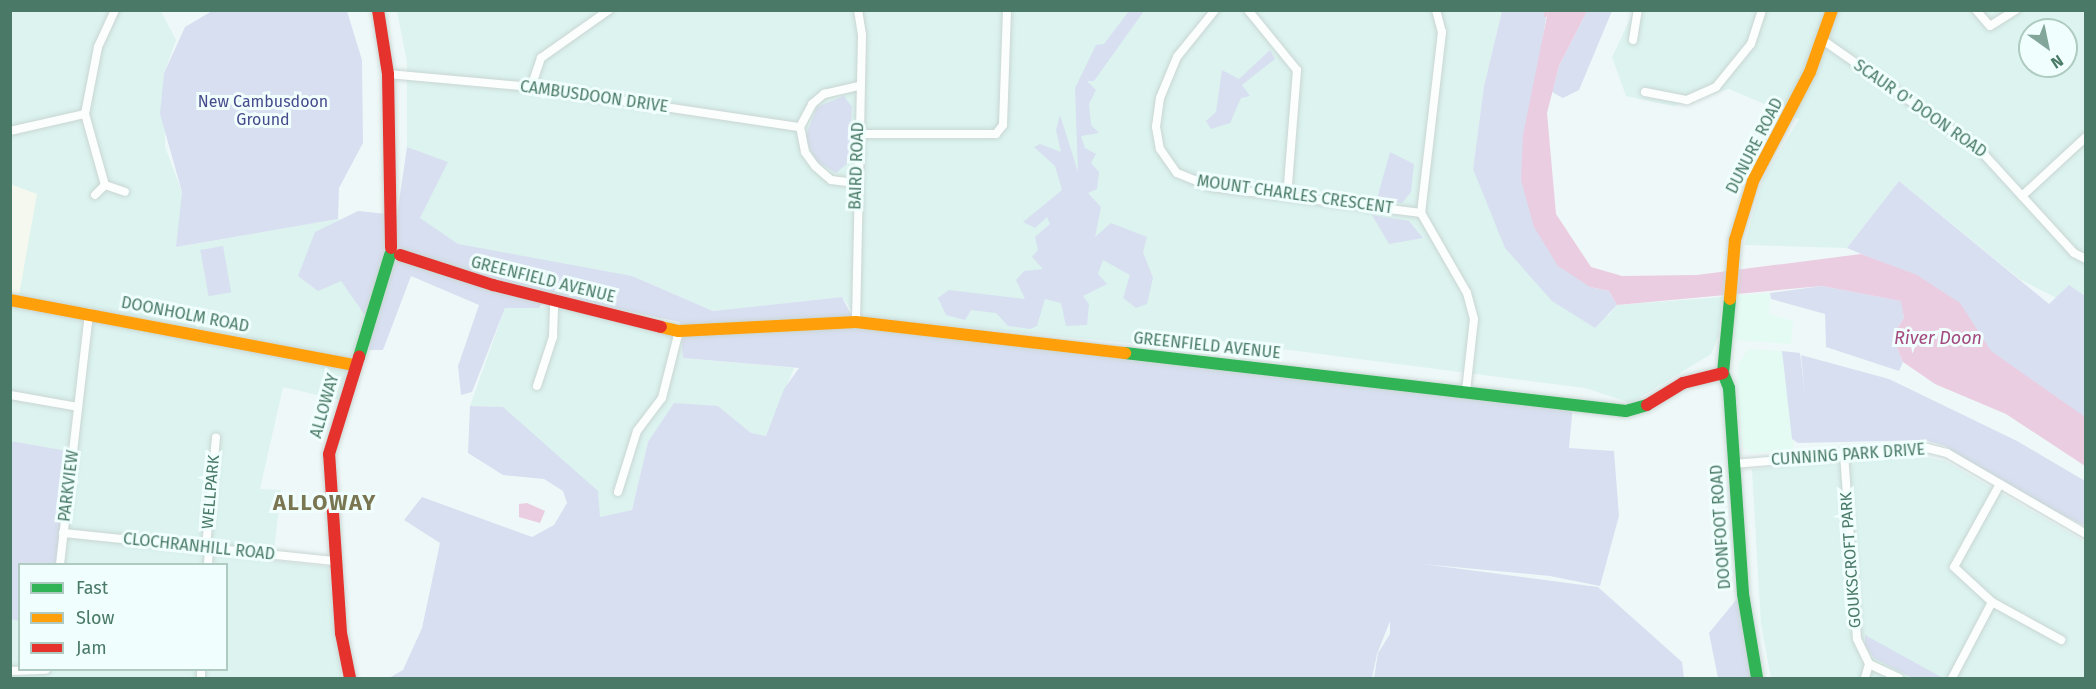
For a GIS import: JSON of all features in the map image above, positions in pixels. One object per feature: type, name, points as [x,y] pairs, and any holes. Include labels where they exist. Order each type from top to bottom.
[{"type":"street","points":[[105,184],[85,114],[98,47],[116,10]]},
{"type":"street","name":"ALLOWAY","points":[[350,678],[335,561],[329,454],[354,365],[393,253],[388,74],[378,10]]},
{"type":"street","points":[[531,87],[541,58],[609,10]]},
{"type":"street","name":"BAIRD ROAD","points":[[856,322],[855,183],[860,86],[858,10]]},
{"type":"street","points":[[858,134],[996,134],[1003,125],[1007,10]]},
{"type":"street","name":"MOUNT CHARLES CRESCENT","points":[[1215,10],[1177,57],[1167,80],[1156,127],[1160,149],[1190,182],[1421,213]]},
{"type":"street","points":[[1248,10],[1297,70],[1287,196]]},
{"type":"street","points":[[1436,10],[1442,32],[1421,213],[1467,293],[1474,319],[1466,392]]},
{"type":"street","points":[[1633,40],[1638,10]]},
{"type":"street","points":[[1646,92],[1687,100],[1716,87],[1751,44],[1762,10]]},
{"type":"street","name":"DUNURE ROAD","points":[[1723,373],[1735,240],[1754,181],[1824,41],[1832,10]]},
{"type":"street","points":[[1976,10],[1977,18],[1990,26],[2016,10]]},
{"type":"street","name":"SCAUR O' DOON ROAD","points":[[1824,41],[1966,138],[2074,253],[2085,259]]},
{"type":"street","name":"CAMBUSDOON DRIVE","points":[[388,74],[531,87],[800,127]]},
{"type":"street","points":[[855,183],[831,180],[815,166],[805,152],[800,127],[812,104],[824,94],[860,86]]},
{"type":"street","points":[[10,131],[85,114]]},
{"type":"street","points":[[2022,196],[2085,137]]},
{"type":"street","points":[[105,184],[124,192]]},
{"type":"street","points":[[95,195],[105,184]]},
{"type":"street","name":"GREENFIELD AVENUE","points":[[393,253],[554,301],[679,331],[856,322],[1626,411],[1683,383],[1723,373]]},
{"type":"street","name":"DOONHOLM ROAD","points":[[10,300],[89,313],[354,365]]},
{"type":"street","points":[[537,386],[553,337],[554,301]]},
{"type":"street","name":"PARKVIEW","points":[[60,563],[89,313]]},
{"type":"street","points":[[618,492],[637,431],[662,398],[679,331]]},
{"type":"street","name":"DOONFOOT ROAD","points":[[1723,373],[1729,388],[1743,594],[1757,678]]},
{"type":"street","points":[[10,395],[78,407]]},
{"type":"street","name":"WELLPARK","points":[[208,563],[207,548],[216,437]]},
{"type":"street","name":"CUNNING PARK DRIVE","points":[[1733,464],[1844,453],[1927,448],[1947,453],[2085,534]]},
{"type":"street","name":"GOUKSCROFT PARK","points":[[1844,453],[1857,639],[1869,664]]},
{"type":"street","points":[[2000,484],[1954,567],[1992,602],[2061,640]]},
{"type":"street","name":"CLOCHRANHILL ROAD","points":[[63,533],[335,561]]},
{"type":"street","points":[[1952,678],[1992,602]]},
{"type":"street","points":[[1865,678],[1869,664],[1899,678]]},
{"type":"shaded area","points":[[10,11],[161,11],[176,40],[164,73],[165,147],[182,192],[177,247],[338,219],[373,240],[369,321],[343,401],[283,387],[260,489],[281,490],[273,560],[328,567],[342,678],[11,678]]},
{"type":"shaded area","points":[[397,11],[1502,11],[1484,86],[1473,169],[1608,316],[1617,305],[1723,297],[1718,337],[1711,354],[1631,403],[1585,388],[1196,338],[1160,346],[856,317],[842,297],[713,311],[632,276],[407,245],[407,62]]},
{"type":"shaded area","points":[[1634,11],[2085,11],[2085,293],[2074,307],[2021,280],[1899,181],[1847,248],[1744,245],[1763,179],[1799,119],[1729,89],[1673,106],[1626,96],[1612,57]]},
{"type":"shaded area","points":[[10,184],[37,194],[18,301],[11,300]]},
{"type":"shaded area","points":[[1770,293],[1769,314],[1793,321],[1791,344],[1735,340],[1734,296]]},
{"type":"shaded area","points":[[561,307],[681,336],[683,358],[794,368],[766,436],[751,433],[718,406],[648,442],[632,510],[600,517],[503,407],[470,406],[505,308]]},
{"type":"shaded area","points":[[1748,349],[1782,351],[1794,450],[1751,453],[1743,447],[1737,390],[1739,363]]},
{"type":"shaded area","points":[[1921,456],[1945,461],[2085,542],[2085,678],[1771,678],[1761,624],[1752,469]]},
{"type":"green space","name":"New Cambusdoon Ground","points":[[212,11],[347,11],[362,60],[363,143],[339,188],[338,219],[176,247],[182,192],[160,114],[164,73],[185,27]]},
{"type":"green space","points":[[1129,11],[1144,11],[1094,81],[1087,81],[1096,90],[1089,104],[1091,125],[1099,133],[1081,136],[1085,148],[1096,154],[1091,163],[1099,172],[1097,189],[1088,193],[1101,207],[1095,237],[1111,223],[1147,237],[1143,252],[1153,278],[1147,304],[1136,308],[1123,298],[1130,275],[1103,260],[1098,274],[1107,284],[1083,296],[1089,304],[1087,325],[1066,326],[1061,303],[1045,299],[1037,326],[1030,329],[1008,326],[996,313],[971,310],[965,320],[946,315],[938,298],[949,290],[1025,299],[1016,280],[1024,271],[1043,269],[1032,257],[1038,250],[1035,237],[1050,224],[1047,217],[1035,228],[1023,222],[1062,190],[1055,166],[1034,147],[1040,144],[1061,152],[1056,130],[1060,115],[1078,172],[1075,88],[1096,45],[1104,44]]},
{"type":"green space","points":[[1502,11],[1547,11],[1521,180],[1590,287],[1609,291],[1617,305],[1595,328],[1552,301],[1505,248],[1473,169],[1484,86]]},
{"type":"green space","points":[[1587,11],[1612,11],[1579,90],[1563,98],[1552,92],[1559,66]]},
{"type":"green space","points":[[1270,50],[1275,59],[1242,85],[1250,96],[1241,98],[1230,123],[1211,129],[1206,121],[1216,112],[1222,70],[1239,79]]},
{"type":"green space","points":[[844,96],[852,107],[849,162],[836,173],[816,161],[805,138],[817,107]]},
{"type":"green space","points":[[407,147],[448,162],[420,218],[458,244],[632,276],[713,311],[842,297],[856,324],[1573,404],[1569,448],[1614,451],[1619,516],[1600,586],[1550,576],[1423,564],[1598,587],[1682,662],[1684,678],[1374,678],[1378,653],[1390,634],[1390,621],[1377,654],[1372,678],[389,678],[403,670],[422,628],[440,543],[404,520],[422,497],[532,537],[554,525],[567,503],[563,491],[544,479],[503,475],[468,453],[470,406],[503,407],[598,491],[600,517],[632,510],[648,442],[674,403],[718,406],[751,433],[766,436],[784,389],[799,368],[683,358],[680,322],[548,295],[539,308],[505,308],[472,392],[461,395],[458,366],[479,305],[411,276],[383,350],[369,350],[369,321],[341,281],[318,291],[298,276],[315,232],[358,211],[397,215]]},
{"type":"green space","points":[[1390,152],[1414,164],[1411,192],[1402,203],[1377,199]]},
{"type":"green space","points":[[1899,181],[2049,304],[2069,285],[2085,296],[2085,417],[1996,373],[1893,267],[1847,248]]},
{"type":"green space","points":[[1372,215],[1409,221],[1423,238],[1389,244]]},
{"type":"green space","points":[[223,246],[231,292],[209,296],[200,250]]},
{"type":"green space","points":[[1822,286],[1902,301],[1904,318],[1892,336],[1903,362],[1899,371],[1826,347],[1825,314],[1771,299],[1770,293]]},
{"type":"green space","points":[[1782,351],[1800,353],[1805,396],[1801,355],[1889,379],[2017,441],[2085,481],[2085,526],[2000,484],[1945,446],[1925,440],[1798,443],[1792,439]]},
{"type":"green space","points":[[10,441],[73,452],[60,563],[18,563],[18,621],[11,619]]},
{"type":"green space","points":[[1741,594],[1757,678],[1718,678],[1709,633]]},
{"type":"green space","points":[[1865,635],[1943,678],[1912,678],[1874,658],[1865,646]]},
{"type":"water","name":"River Doon","points":[[1548,11],[1587,11],[1559,66],[1547,113],[1556,214],[1591,267],[1622,276],[1697,275],[1861,254],[1917,275],[1960,303],[1991,351],[2085,417],[2085,466],[2006,414],[1935,384],[1903,362],[1892,336],[1904,318],[1901,301],[1822,286],[1617,305],[1609,291],[1590,287],[1558,266],[1534,227],[1521,180],[1523,135]]},
{"type":"water","points":[[527,503],[545,511],[540,523],[519,517],[519,504]]},
{"type":"waterway","points":[[1545,15],[1546,10]]},
{"type":"traffic: fast","points":[[359,357],[390,255]]},
{"type":"traffic: fast","points":[[1730,299],[1723,373],[1729,388],[1743,594],[1757,678]]},
{"type":"traffic: fast","points":[[1125,353],[1626,411],[1647,405]]},
{"type":"traffic: slow","points":[[1730,299],[1735,240],[1753,181],[1810,72],[1832,10]]},
{"type":"traffic: slow","points":[[10,300],[354,365]]},
{"type":"traffic: slow","points":[[661,327],[679,331],[856,322],[1125,353]]},
{"type":"traffic: jam","points":[[378,10],[388,74],[391,248]]},
{"type":"traffic: jam","points":[[400,255],[493,285],[661,327]]},
{"type":"traffic: jam","points":[[350,678],[341,633],[329,454],[359,357]]},
{"type":"traffic: jam","points":[[1647,405],[1683,383],[1723,373]]},
{"type":"district","name":"ALLOWAY","points":[[325,503]]}]
